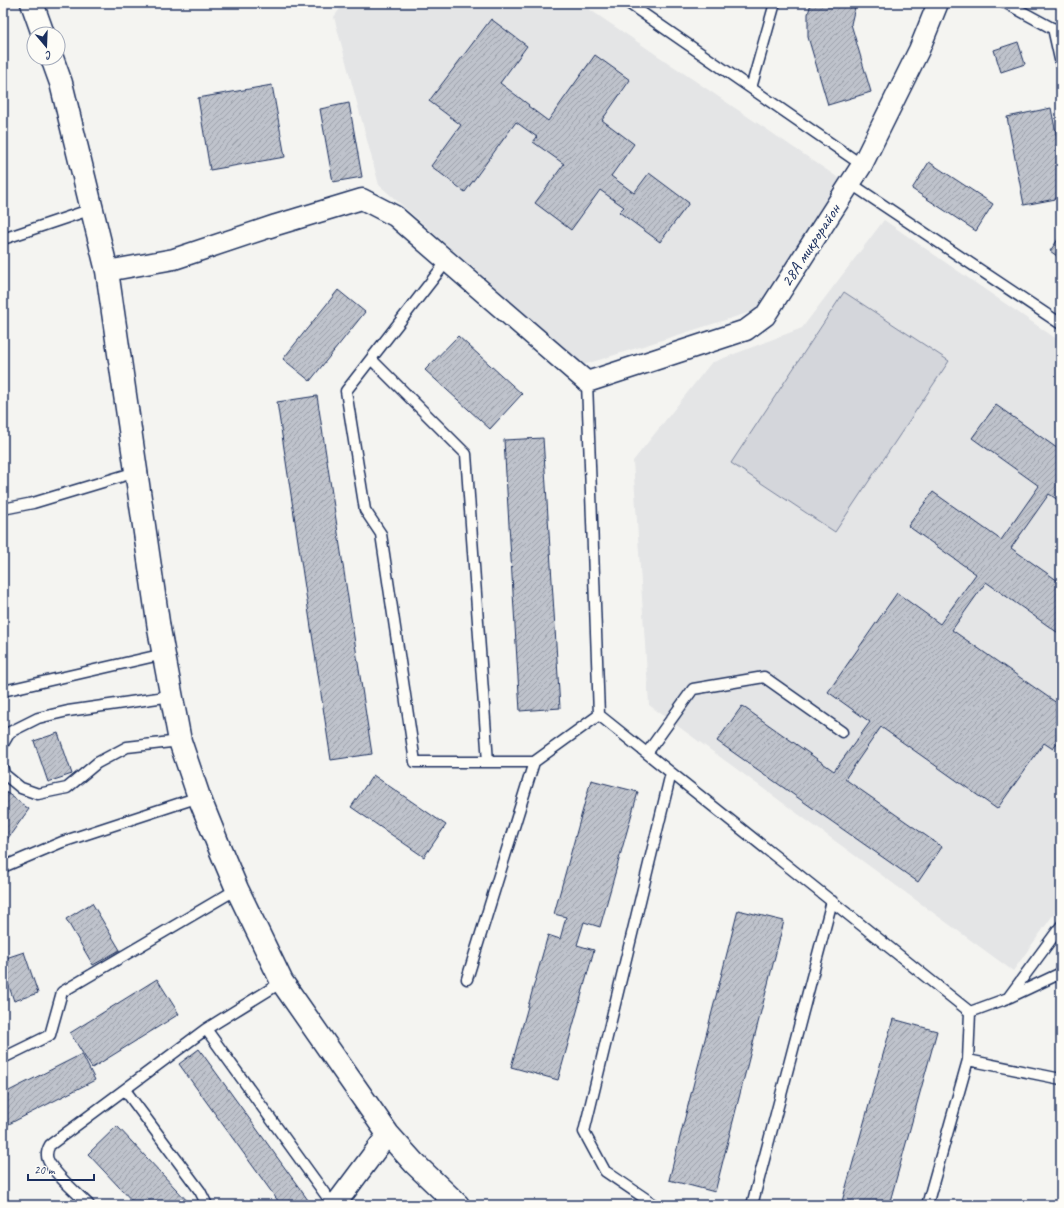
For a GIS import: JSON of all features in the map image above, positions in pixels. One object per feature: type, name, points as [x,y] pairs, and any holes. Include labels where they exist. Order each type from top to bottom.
[{"type":"main road","points":[[32,3],[40,26]]},
{"type":"main road","points":[[55,66],[61,83],[107,271],[164,654],[180,741],[199,797],[237,889],[282,982],[388,1134],[414,1163],[458,1205]]},
{"type":"street","name":"28А микрорайон","points":[[587,382],[746,330],[765,316],[862,165],[919,50],[938,3]]},
{"type":"street","points":[[107,271],[174,259],[276,225],[362,199],[395,216],[587,382]]},
{"type":"street","points":[[334,1205],[388,1134]]},
{"type":"lane","points":[[628,3],[862,165]]},
{"type":"lane","points":[[751,88],[775,3]]},
{"type":"lane","points":[[1006,3],[1057,30],[1061,64]]},
{"type":"lane","points":[[850,183],[1061,324]]},
{"type":"lane","points":[[3,239],[92,209]]},
{"type":"lane","points":[[447,261],[346,391],[365,510],[381,534],[415,762],[534,762]]},
{"type":"lane","points":[[371,359],[466,454],[488,762]]},
{"type":"lane","points":[[587,382],[599,714],[970,1012]]},
{"type":"lane","points":[[3,509],[33,503],[136,472]]},
{"type":"lane","points":[[3,691],[164,654]]},
{"type":"lane","points":[[647,753],[693,689],[764,677],[842,732]]},
{"type":"lane","points":[[3,744],[10,732],[38,718],[172,696]]},
{"type":"lane","points":[[467,979],[534,762],[599,714]]},
{"type":"lane","points":[[3,768],[4,774],[20,788],[38,794],[67,788],[97,762],[127,747],[180,741]]},
{"type":"lane","points":[[654,1205],[604,1171],[584,1132],[671,773]]},
{"type":"lane","points":[[3,867],[62,842],[199,797]]},
{"type":"lane","points":[[3,1058],[50,1035],[62,992],[237,889]]},
{"type":"lane","points":[[752,1205],[832,901]]},
{"type":"lane","points":[[1008,998],[1061,926]]},
{"type":"lane","points":[[970,1012],[1008,998],[1061,973]]},
{"type":"lane","points":[[89,1205],[53,1169],[47,1157],[50,1146],[206,1029],[282,982]]},
{"type":"lane","points":[[927,1205],[968,1060],[970,1012]]},
{"type":"lane","points":[[206,1029],[334,1205]]},
{"type":"lane","points":[[968,1060],[1061,1079]]},
{"type":"lane","points":[[125,1090],[200,1191],[207,1205]]},
{"type":"shaded area","points":[[344,3],[580,3],[840,179],[757,310],[583,365],[379,185],[334,17]]},
{"type":"shaded area","points":[[884,220],[1061,342],[1061,904],[1013,971],[649,705],[633,461],[711,363],[802,328]]},
{"type":"shaded area","points":[[844,292],[949,361],[835,532],[731,463]]},
{"type":"building","points":[[811,3],[856,3],[851,24],[871,92],[828,105],[808,37],[808,14]]},
{"type":"building","points":[[491,19],[527,46],[500,83],[548,121],[595,55],[630,80],[602,120],[634,144],[611,176],[634,193],[649,173],[689,203],[660,242],[619,212],[624,207],[600,190],[571,230],[535,203],[564,164],[533,142],[537,137],[516,122],[465,192],[431,166],[461,125],[429,101]]},
{"type":"building","points":[[1018,42],[1025,64],[1001,72],[994,50]]},
{"type":"building","points":[[272,85],[285,157],[210,170],[198,98]]},
{"type":"building","points":[[349,103],[362,177],[333,182],[320,109]]},
{"type":"building","points":[[1051,108],[1061,159],[1061,198],[1024,205],[1007,117]]},
{"type":"building","points":[[929,162],[993,204],[976,231],[912,189]]},
{"type":"building","points":[[1061,235],[1061,259],[1050,251]]},
{"type":"building","points":[[338,290],[365,312],[310,381],[283,359]]},
{"type":"building","points":[[458,336],[522,394],[490,429],[425,370]]},
{"type":"building","points":[[317,396],[372,754],[331,760],[277,402]]},
{"type":"building","points":[[996,405],[1061,451],[1061,502],[1049,494],[1011,548],[1061,583],[1061,635],[986,582],[952,630],[1061,706],[1061,737],[1053,749],[1044,743],[997,809],[881,727],[845,779],[942,847],[918,882],[717,741],[742,706],[834,771],[870,722],[828,692],[897,593],[940,624],[976,574],[908,526],[933,492],[1001,540],[1039,486],[972,438]]},
{"type":"building","points":[[543,438],[560,708],[520,711],[504,440]]},
{"type":"building","points":[[58,733],[72,774],[48,782],[34,741]]},
{"type":"building","points":[[373,775],[446,825],[424,857],[351,807]]},
{"type":"building","points":[[591,780],[638,792],[600,927],[584,922],[577,945],[594,950],[558,1080],[511,1067],[548,935],[560,939],[566,917],[554,914]]},
{"type":"building","points":[[3,790],[29,809],[3,845]]},
{"type":"building","points":[[92,903],[120,950],[93,965],[66,919]]},
{"type":"building","points":[[738,910],[784,921],[715,1192],[669,1180]]},
{"type":"building","points":[[24,952],[38,993],[14,1001],[3,969],[3,959]]},
{"type":"building","points":[[157,979],[179,1014],[92,1068],[70,1033]]},
{"type":"building","points":[[893,1019],[937,1031],[889,1205],[841,1205]]},
{"type":"building","points":[[199,1049],[308,1200],[301,1205],[281,1205],[179,1064]]},
{"type":"building","points":[[82,1054],[95,1080],[3,1127],[3,1094]]},
{"type":"building","points":[[117,1126],[191,1205],[136,1205],[88,1154]]},
{"type":"building","points":[[3,1195],[14,1205],[3,1205]]}]
